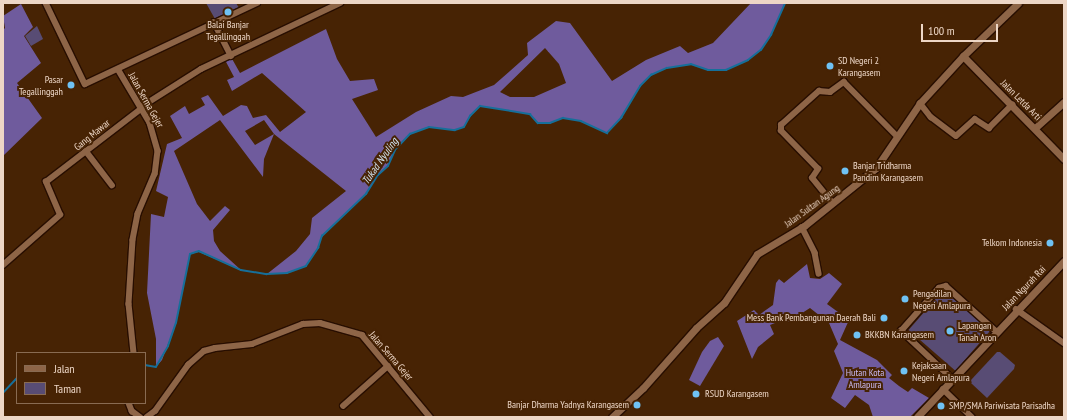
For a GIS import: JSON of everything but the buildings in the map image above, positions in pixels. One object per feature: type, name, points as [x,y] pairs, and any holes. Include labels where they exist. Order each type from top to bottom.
[{"type":"street","points":[[46,3],[85,84],[257,3]]},
{"type":"street","name":"Gang Mawar","points":[[3,264],[60,214],[45,184],[141,107],[179,82],[340,3]]},
{"type":"street","name":"Jalan Sultan Agung","points":[[612,417],[643,388],[696,328],[721,306],[757,254],[802,227],[833,204],[876,168],[920,103],[963,56],[1018,3]]},
{"type":"street","points":[[214,22],[231,56]]},
{"type":"street","name":"Jalan Letda Arti","points":[[963,56],[1064,159]]},
{"type":"street","name":"Jalan Serma Gejer","points":[[118,68],[154,132],[158,151],[155,174],[138,214],[133,240],[129,304],[134,352]]},
{"type":"street","points":[[833,204],[812,178],[818,169],[782,131],[781,125],[819,91],[830,92],[845,82],[897,136]]},
{"type":"street","points":[[1035,128],[1064,102]]},
{"type":"street","points":[[920,103],[932,117],[956,136],[975,119],[989,128],[1012,105]]},
{"type":"street","points":[[86,151],[112,186]]},
{"type":"street","points":[[802,227],[815,253],[819,274]]},
{"type":"street","name":"Jalan Ngurah Rai","points":[[917,417],[997,332],[1016,309],[1064,261]]},
{"type":"street","points":[[952,379],[901,331],[938,288],[946,286],[997,332]]},
{"type":"street","points":[[1016,309],[1064,343]]},
{"type":"street","name":"Jalan Serma Gejer","points":[[147,417],[155,411],[188,365],[204,352],[215,348],[252,344],[303,324],[320,323],[355,331],[372,344],[430,417]]},
{"type":"street","points":[[343,406],[388,366]]},
{"type":"street","points":[[943,389],[972,417]]},
{"type":"street","points":[[129,404],[132,412],[140,417]]},
{"type":"green space","points":[[206,3],[236,3],[239,8],[215,19]]},
{"type":"green space","points":[[751,3],[785,3],[771,35],[761,50],[748,60],[726,70],[708,70],[691,64],[667,68],[651,75],[640,86],[621,118],[607,133],[580,121],[563,118],[550,123],[538,123],[530,114],[480,106],[470,116],[464,127],[455,130],[429,127],[410,134],[395,150],[388,166],[378,175],[366,194],[322,236],[318,248],[306,266],[287,273],[267,274],[296,251],[310,234],[312,218],[346,191],[274,134],[264,159],[263,177],[220,120],[174,151],[197,204],[210,221],[225,206],[230,210],[213,230],[214,241],[220,251],[241,270],[199,252],[190,254],[176,323],[162,360],[156,367],[156,339],[147,293],[151,214],[164,217],[168,197],[156,191],[167,144],[182,138],[170,116],[185,106],[189,114],[205,105],[201,98],[208,95],[223,116],[241,105],[247,106],[253,118],[266,115],[280,132],[306,112],[262,73],[232,91],[227,80],[234,77],[225,60],[231,57],[240,73],[326,29],[337,59],[350,81],[374,79],[378,90],[352,99],[376,137],[416,112],[451,96],[463,97],[494,85],[528,55],[527,43],[556,21],[570,23],[612,81],[646,60],[680,46],[688,53],[713,43]],"holes":[[[545,48],[559,64],[566,83],[534,97],[510,97],[500,92]],[[264,120],[274,134],[255,145],[245,131]]]},
{"type":"green space","points":[[21,4],[33,27],[24,36],[41,63],[17,83],[42,118],[3,156],[3,30],[5,28],[3,16]]},
{"type":"green space","points":[[37,26],[43,39],[31,46],[25,36]]},
{"type":"green space","name":"Hutan Kota Amlapura","points":[[807,264],[810,278],[820,279],[829,273],[842,284],[827,304],[849,320],[840,340],[877,360],[892,375],[889,378],[908,392],[912,388],[929,398],[910,417],[873,417],[869,405],[855,395],[845,408],[831,398],[843,373],[834,351],[838,344],[829,323],[810,308],[788,322],[780,321],[770,325],[774,334],[758,347],[752,359],[737,321],[754,310],[759,315],[773,305],[776,283],[779,279],[784,283]]},
{"type":"green space","name":"Lapangan Tanah Aron","points":[[946,287],[993,328],[955,371],[909,330]]},
{"type":"green space","points":[[718,337],[724,346],[700,386],[689,380],[702,352],[710,341]]},
{"type":"green space","points":[[997,352],[1000,352],[1015,365],[1014,369],[987,398],[971,383],[971,380]]},
{"type":"waterway","name":"Tukad Nyuling","points":[[146,365],[156,367],[168,346],[176,323],[190,254],[199,251],[241,270],[267,274],[287,273],[306,266],[318,248],[322,236],[366,194],[378,175],[388,166],[395,150],[410,134],[429,127],[455,130],[464,127],[470,116],[480,106],[530,114],[538,123],[550,123],[563,118],[581,121],[607,133],[621,118],[640,86],[651,75],[667,68],[691,64],[708,70],[726,70],[748,60],[761,50],[771,35],[785,3]]},
{"type":"waterway","name":"Tukad Nyuling","points":[[3,393],[16,379]]},
{"type":"place","name":"Balai Banjar Tegallinggah","points":[[228,12]]},
{"type":"place","name":"SD Negeri 2 Karangasem","points":[[830,66]]},
{"type":"place","name":"Pasar Tegallinggah","points":[[71,85]]},
{"type":"place","name":"Banjar Tridharma Pandim Karangasem","points":[[845,171]]},
{"type":"place","name":"Telkom Indonesia","points":[[1050,243]]},
{"type":"place","name":"Pengadilan Negeri Amlapura","points":[[905,299]]},
{"type":"place","name":"Mess Bank Pembangunan Daerah Bali","points":[[884,318]]},
{"type":"place","name":"Lapangan Tanah Aron","points":[[950,331]]},
{"type":"place","name":"BKKBN Karangasem","points":[[857,335]]},
{"type":"place","name":"Kejaksaan Negeri Amlapura","points":[[904,371]]},
{"type":"place","name":"RSUD Karangasem","points":[[696,394]]},
{"type":"place","name":"Banjar Dharma Yadnya Karangasem","points":[[637,405]]},
{"type":"place","name":"SMP/SMA Pariwisata Parisadha","points":[[941,406]]}]
